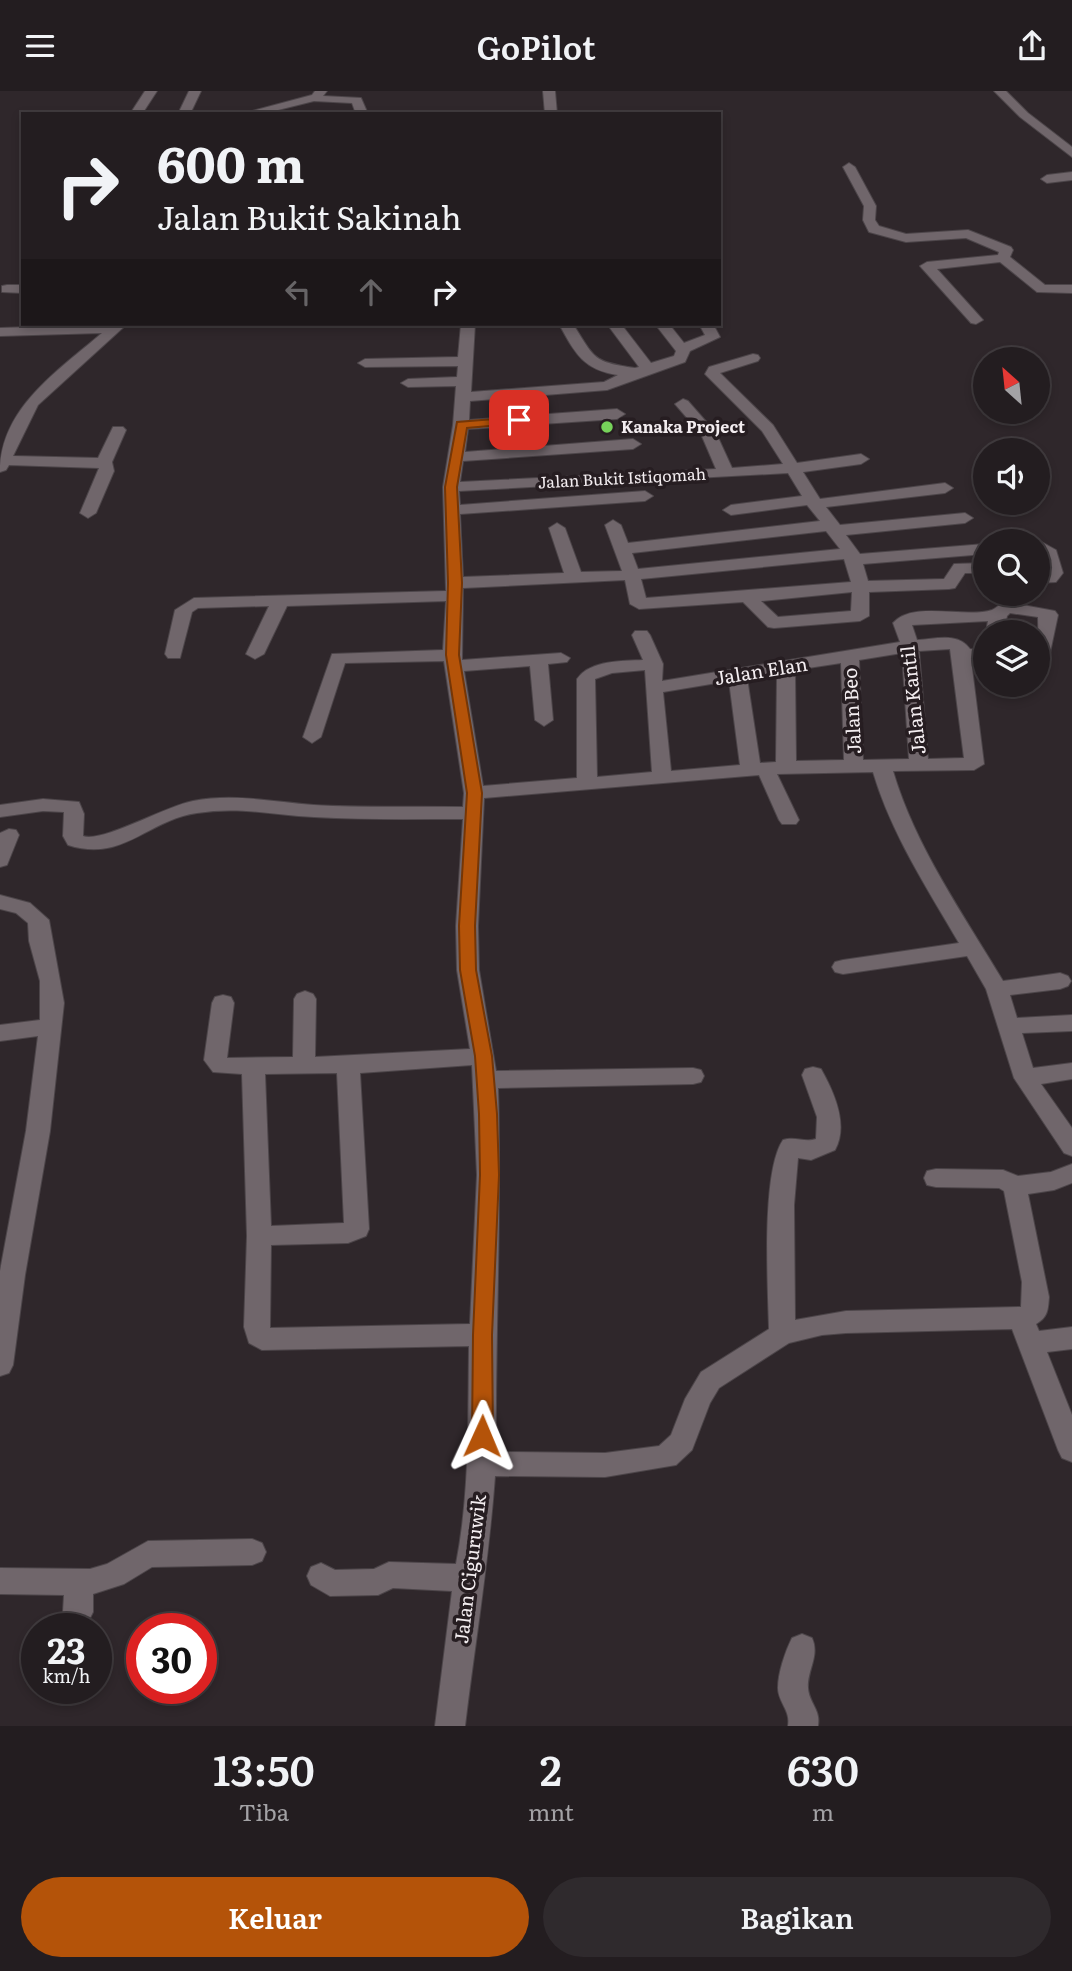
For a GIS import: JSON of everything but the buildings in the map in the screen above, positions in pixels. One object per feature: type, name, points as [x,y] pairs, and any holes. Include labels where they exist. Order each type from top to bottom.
[{"type":"street","points":[[137,112],[151,91]]},
{"type":"street","points":[[185,112],[195,91]]},
{"type":"street","points":[[549,91],[551,112]]},
{"type":"street","points":[[1000,91],[1024,115],[1072,153]]},
{"type":"street","points":[[254,112],[322,93],[326,100],[359,101],[362,112]]},
{"type":"street","points":[[849,167],[870,206],[869,220],[874,229],[906,238],[968,234],[1006,250],[1003,258]]},
{"type":"street","points":[[1048,179],[1072,176]]},
{"type":"street","points":[[975,320],[926,266],[1003,258],[1042,289],[1072,289]]},
{"type":"street","points":[[7,289],[21,289]]},
{"type":"street","points":[[0,332],[117,326]]},
{"type":"street","points":[[104,463],[2,463],[31,403],[117,326]]},
{"type":"street","name":"Jalan Ciguruwik","points":[[450,1726],[468,1578],[477,1530],[482,1464],[482,1335],[489,1175],[486,1080],[468,970],[467,926],[474,803],[453,661],[451,487],[461,425],[468,326]]},
{"type":"street","points":[[567,326],[595,367],[606,371],[643,370]]},
{"type":"street","points":[[615,326],[643,370]]},
{"type":"street","points":[[664,326],[682,350]]},
{"type":"street","points":[[682,350],[713,337],[707,326]]},
{"type":"street","points":[[408,383],[464,380],[607,386],[643,370],[680,359],[682,350]]},
{"type":"street","points":[[747,597],[774,622],[855,618],[862,611],[862,587],[852,557],[813,502],[768,428],[712,374],[714,370],[753,358]]},
{"type":"street","points":[[365,363],[464,380]]},
{"type":"street","points":[[457,457],[639,461],[607,386]]},
{"type":"street","points":[[682,404],[708,433],[726,473]]},
{"type":"street","points":[[461,425],[617,414]]},
{"type":"street","points":[[104,463],[118,429]]},
{"type":"street","name":"Jalan Bukit Istiqomah","points":[[451,487],[639,461],[726,473],[861,459]]},
{"type":"street","points":[[88,513],[106,471],[104,463]]},
{"type":"street","points":[[732,510],[945,488]]},
{"type":"street","points":[[452,510],[645,496]]},
{"type":"street","points":[[620,549],[965,518]]},
{"type":"street","points":[[612,525],[632,575],[637,601],[641,604],[862,587],[948,585],[960,568],[973,568]]},
{"type":"street","points":[[557,528],[574,577]]},
{"type":"street","points":[[174,653],[184,610],[188,605],[206,601],[454,589],[574,577],[973,550]]},
{"type":"street","points":[[1050,558],[1054,575],[1050,577]]},
{"type":"street","points":[[257,600],[255,654],[281,599]]},
{"type":"street","points":[[998,620],[1006,607],[1041,611],[1049,615],[1048,620]]},
{"type":"street","name":"Jalan Kantil","points":[[919,766],[909,646],[902,623],[906,620],[973,623]]},
{"type":"street","points":[[640,635],[654,664],[653,688],[662,778]]},
{"type":"street","name":"Jalan Elan","points":[[653,688],[850,658],[909,646],[960,649],[973,653]]},
{"type":"street","points":[[0,811],[43,805],[72,806],[74,812],[71,832],[75,840],[87,844],[104,844],[171,813],[214,803],[347,811],[474,803],[587,784],[786,767],[974,764],[960,649]]},
{"type":"street","points":[[312,737],[338,658],[453,661],[561,658]]},
{"type":"street","name":"Jalan Beo","points":[[850,658],[854,764]]},
{"type":"street","points":[[539,660],[544,720]]},
{"type":"street","points":[[587,784],[586,679],[589,675],[609,668],[654,664]]},
{"type":"street","points":[[786,666],[786,767]]},
{"type":"street","points":[[737,674],[759,771],[789,820]]},
{"type":"street","points":[[881,765],[890,796],[919,856],[997,989],[1025,1078],[1072,1147]]},
{"type":"street","points":[[0,860],[9,835]]},
{"type":"street","points":[[0,902],[23,908],[38,920],[40,941],[51,981],[51,1026],[38,1131],[12,1275],[0,1365]]},
{"type":"street","points":[[843,967],[973,948]]},
{"type":"street","points":[[997,989],[1060,981]]},
{"type":"street","points":[[304,1065],[305,999]]},
{"type":"street","points":[[223,1003],[215,1060],[217,1065],[348,1065],[483,1056]]},
{"type":"street","points":[[1008,1026],[1072,1023]]},
{"type":"street","points":[[0,1033],[51,1026]]},
{"type":"street","points":[[259,1236],[348,1233],[357,1229],[359,1222],[348,1065]]},
{"type":"street","points":[[253,1066],[259,1236],[258,1335],[262,1339],[482,1335]]},
{"type":"street","points":[[1025,1078],[1072,1070]]},
{"type":"street","points":[[782,1334],[779,1270],[783,1229],[783,1175],[788,1152],[795,1146],[818,1149],[827,1144],[830,1136],[827,1109],[813,1075]]},
{"type":"street","points":[[486,1080],[693,1076]]},
{"type":"street","points":[[936,1178],[1003,1179],[1015,1186],[1054,1181],[1072,1173]]},
{"type":"street","points":[[482,1464],[605,1465],[666,1457],[682,1442],[698,1399],[710,1380],[782,1334],[846,1322],[1021,1319],[1035,1312],[1036,1287],[1017,1215],[1015,1186]]},
{"type":"street","points":[[1021,1319],[1072,1450]]},
{"type":"street","points":[[1032,1347],[1045,1340],[1072,1338]]},
{"type":"street","points":[[0,1581],[90,1582],[114,1575],[148,1554],[251,1552]]},
{"type":"street","points":[[321,1576],[330,1583],[378,1582],[389,1575],[468,1578]]},
{"type":"street","points":[[78,1612],[79,1581]]},
{"type":"street","points":[[802,1649],[793,1690],[805,1716],[803,1726]]},
{"type":"place","name":"Kanaka Project","points":[[607,427]]},
{"type":"route","points":[[482,1436],[482,1335],[489,1175],[488,1114],[483,1056],[468,970],[467,926],[474,793],[453,655],[455,583],[451,487],[461,425],[519,420]]}]
